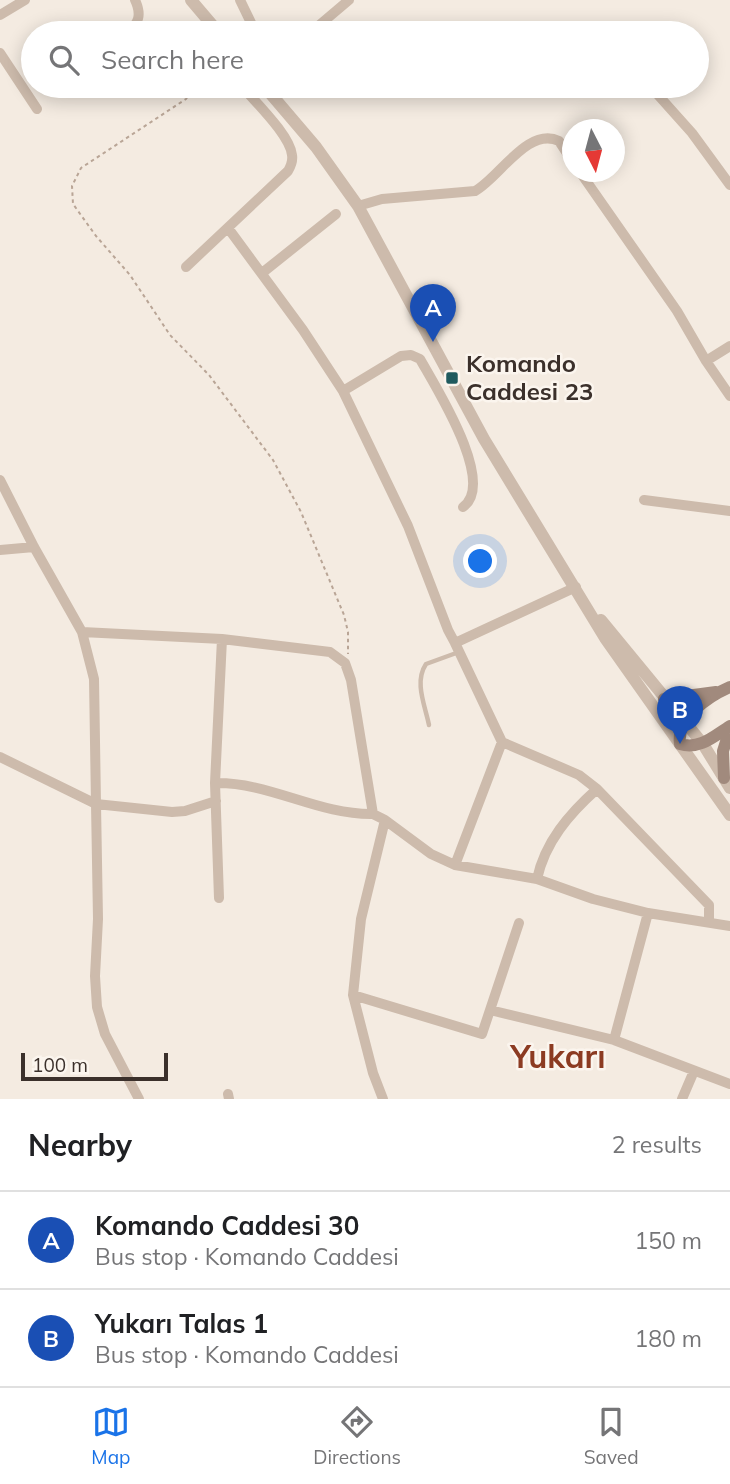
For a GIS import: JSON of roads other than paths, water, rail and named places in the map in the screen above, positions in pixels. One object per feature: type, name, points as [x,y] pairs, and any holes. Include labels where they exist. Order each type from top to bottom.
[{"type":"main road","points":[[664,699],[717,692],[730,687]]},
{"type":"main road","points":[[717,692],[685,721],[679,735],[681,744],[703,744],[730,728]]},
{"type":"main road","points":[[727,783],[723,751],[730,728]]},
{"type":"street","points":[[0,16],[25,0]]},
{"type":"street","points":[[135,0],[138,21]]},
{"type":"street","points":[[191,0],[209,21]]},
{"type":"street","points":[[240,0],[250,21]]},
{"type":"street","points":[[324,21],[349,0]]},
{"type":"street","points":[[0,53],[21,85]]},
{"type":"street","points":[[30,98],[37,109]]},
{"type":"street","points":[[186,267],[288,171],[292,158],[285,139],[252,98]]},
{"type":"street","points":[[274,98],[316,147],[358,206],[484,439],[605,638],[730,815]]},
{"type":"street","points":[[661,98],[729,181]]},
{"type":"street","points":[[358,206],[390,198],[475,191],[517,153],[536,140],[543,138],[559,141],[562,146]]},
{"type":"street","points":[[587,182],[677,311],[730,396]]},
{"type":"street","points":[[262,273],[336,214]]},
{"type":"street","points":[[228,228],[343,391],[408,526],[448,630],[502,742],[579,775],[597,789],[709,905],[709,921]]},
{"type":"street","points":[[706,361],[730,346]]},
{"type":"street","points":[[343,391],[401,356],[411,355],[419,359],[459,428],[475,486],[472,498],[463,507]]},
{"type":"street","points":[[0,480],[82,632],[94,679],[97,1007],[105,1034],[139,1099]]},
{"type":"street","points":[[644,500],[730,511]]},
{"type":"street","points":[[0,550],[34,547]]},
{"type":"street","points":[[458,648],[579,592]]},
{"type":"street","points":[[579,592],[703,744],[727,783]]},
{"type":"street","points":[[82,632],[222,639],[330,652],[345,663],[351,680],[373,814]]},
{"type":"street","points":[[219,898],[215,783],[222,639]]},
{"type":"street","points":[[455,865],[502,742]]},
{"type":"street","points":[[0,757],[96,804],[172,812],[185,811],[216,801]]},
{"type":"street","points":[[215,783],[243,784],[334,811],[373,814],[386,820],[431,855],[455,865],[537,879],[593,899],[648,914],[730,926]]},
{"type":"street","points":[[537,879],[541,862],[555,836],[574,811],[597,789]]},
{"type":"street","points":[[383,1099],[373,1073],[353,995],[361,919],[386,820]]},
{"type":"street","points":[[614,1040],[648,914]]},
{"type":"street","points":[[353,995],[482,1034],[519,923]]},
{"type":"street","points":[[490,1010],[614,1040],[730,1084]]},
{"type":"street","points":[[682,1099],[694,1071]]},
{"type":"lane","points":[[429,725],[420,684],[421,674],[426,664],[458,648]]},
{"type":"place","name":"Komando Caddesi 30","points":[[433,342]]},
{"type":"place","name":"Komando Caddesi 23","points":[[452,378]]},
{"type":"place","name":"Yukarı Talas 1","points":[[680,744]]},
{"type":"district","name":"Yukarı","points":[[558,1057]]}]
